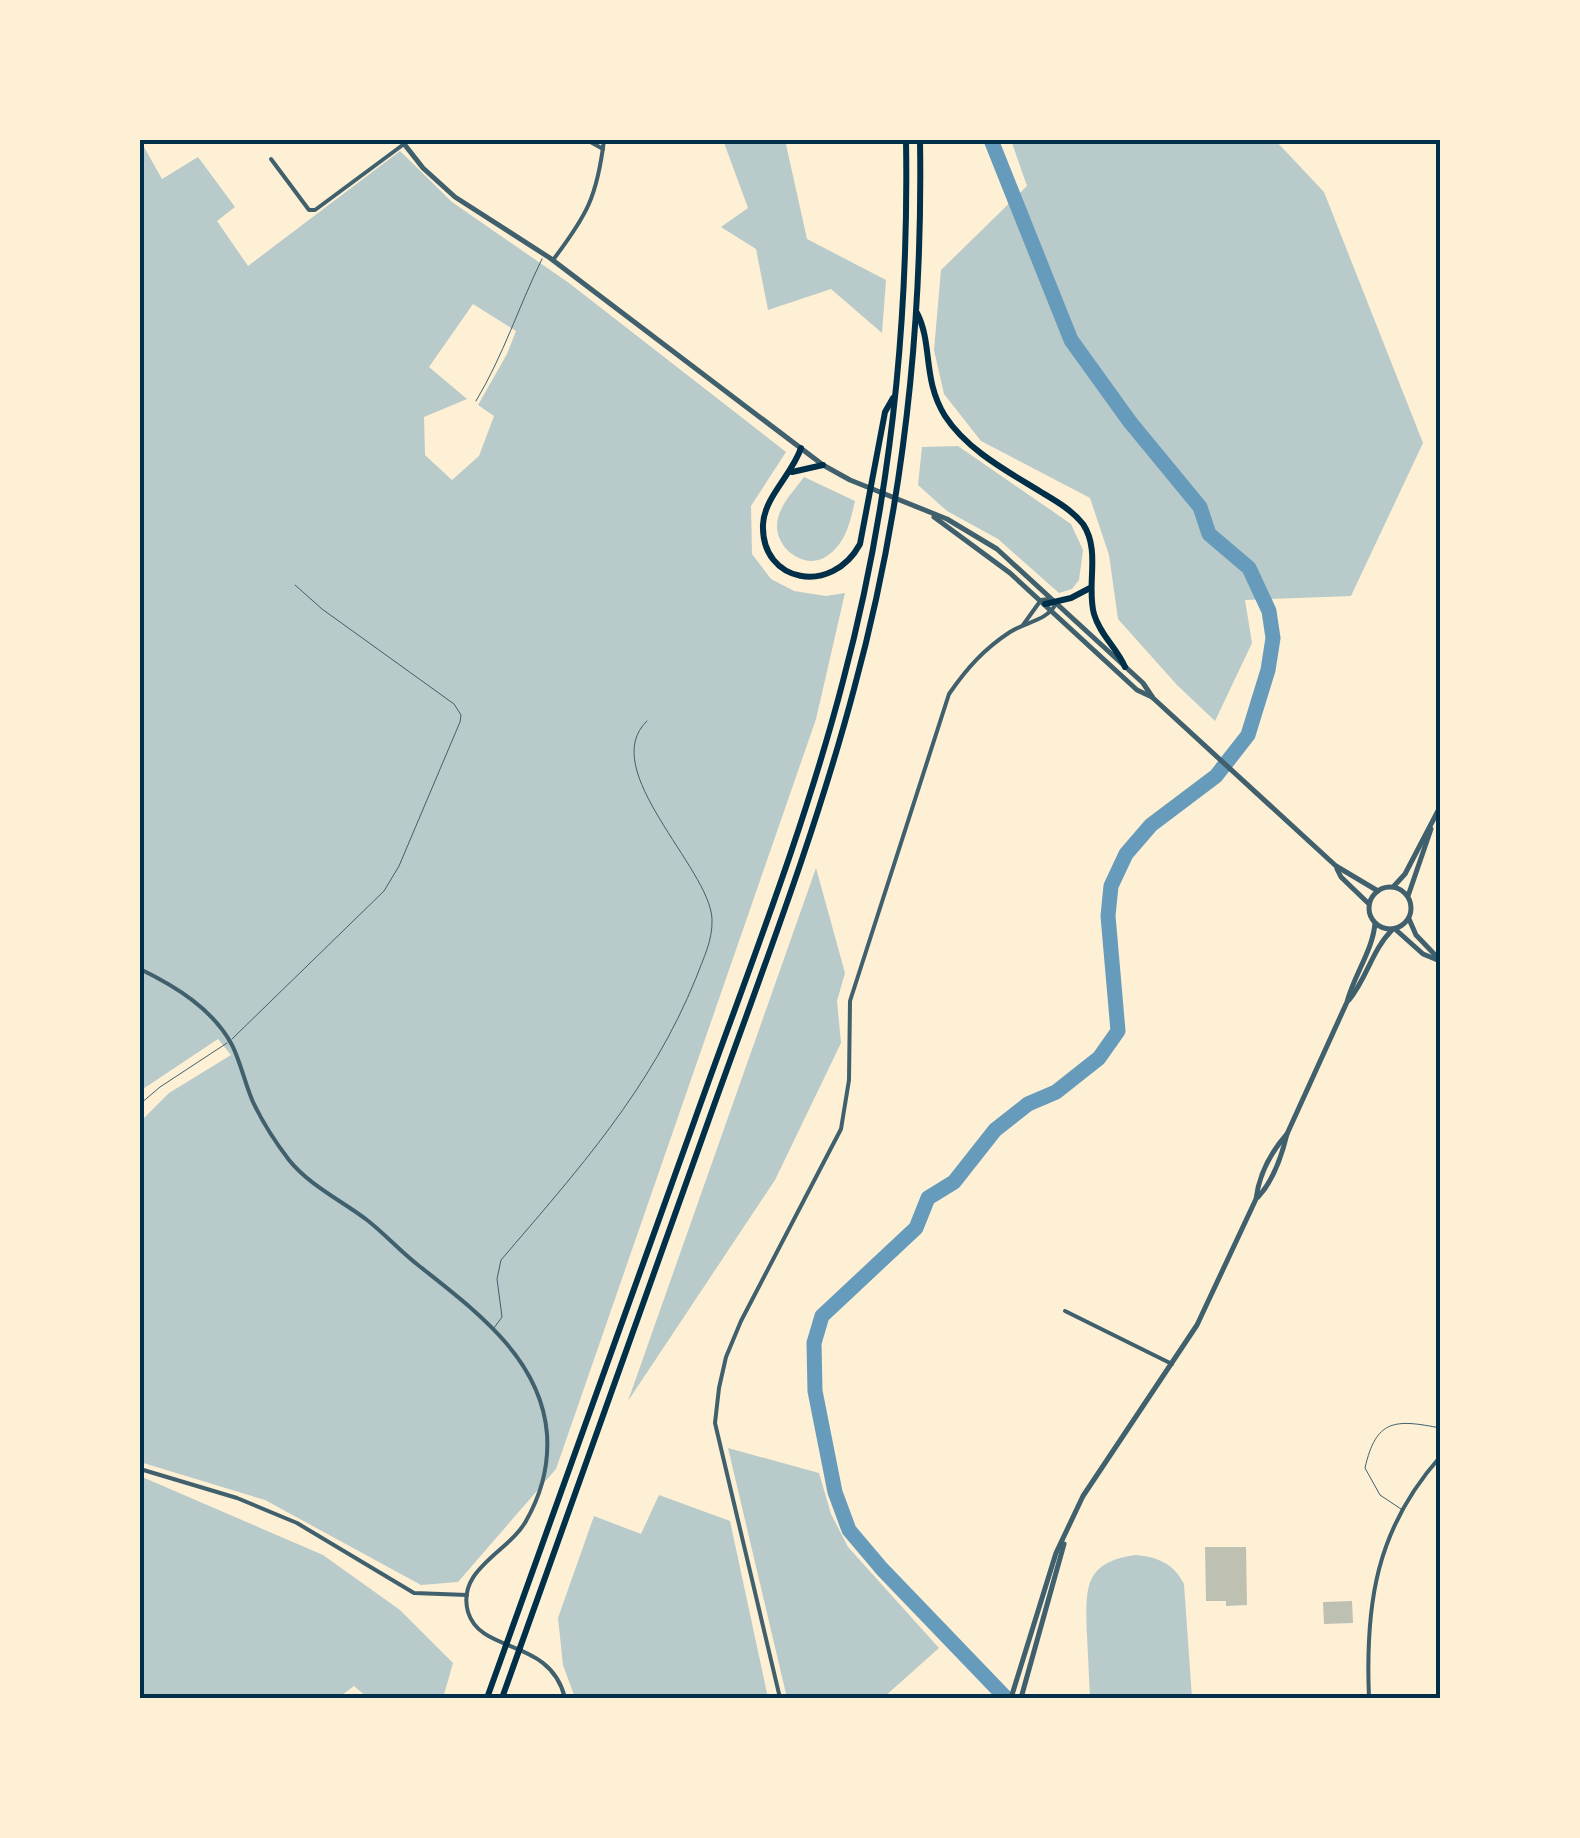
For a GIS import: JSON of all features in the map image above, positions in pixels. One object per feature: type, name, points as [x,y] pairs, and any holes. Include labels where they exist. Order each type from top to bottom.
[{"type":"highway","points":[[489,1694],[819,766],[865,589],[896,392],[905,274],[906,140]]},
{"type":"highway","points":[[502,1696],[831,772],[855,686],[898,484],[917,312],[920,140]]},
{"type":"highway","points":[[917,312],[930,383],[945,416],[984,455],[1080,520],[1091,544],[1096,620],[1126,667]]},
{"type":"highway","points":[[801,448],[765,514],[763,526],[767,549],[774,560],[793,574],[815,578],[846,564],[860,544],[885,412],[896,392]]},
{"type":"highway","points":[[791,472],[823,464]]},
{"type":"highway","points":[[1046,605],[1091,587]]},
{"type":"street","points":[[586,140],[603,149]]},
{"type":"street","points":[[553,260],[582,221],[594,197],[604,140]]},
{"type":"street","points":[[272,159],[302,204],[315,210],[403,142],[423,168],[455,197],[553,260],[823,464],[850,480],[947,519],[997,549],[1336,866],[1378,891],[1393,888],[1405,874],[1440,807]]},
{"type":"street","points":[[932,515],[1010,572],[1138,690],[1154,698]]},
{"type":"street","points":[[780,1698],[715,1423],[722,1372],[741,1322],[842,1128],[849,1080],[850,1001],[950,694],[982,653],[1046,605]]},
{"type":"street","points":[[1023,625],[1043,618],[1046,605]]},
{"type":"street","points":[[1348,1002],[1380,943],[1409,918],[1412,908],[1408,896],[1432,826]]},
{"type":"street","points":[[1012,1698],[1056,1554],[1082,1496],[1197,1324],[1256,1199],[1258,1184],[1276,1146],[1287,1134],[1348,1002],[1374,936],[1370,904],[1340,877],[1336,866]]},
{"type":"street","points":[[1393,888],[1408,896]]},
{"type":"street","points":[[1370,904],[1378,891]]},
{"type":"street","points":[[1409,918],[1416,935],[1440,961]]},
{"type":"street","points":[[1375,923],[1393,929],[1424,954],[1440,961]]},
{"type":"street","points":[[140,970],[188,996],[218,1024],[230,1042],[254,1103],[291,1162],[462,1296],[494,1328],[536,1387],[547,1434],[544,1482],[526,1521],[478,1570],[468,1596],[468,1611],[474,1624],[491,1638],[531,1653],[550,1667],[565,1698]]},
{"type":"street","points":[[1065,1310],[1172,1364]]},
{"type":"street","points":[[1369,1698],[1372,1596],[1390,1532],[1400,1509],[1440,1456]]},
{"type":"street","points":[[140,1469],[237,1498],[296,1523],[414,1593],[468,1596]]},
{"type":"street","points":[[1021,1698],[1064,1541]]},
{"type":"lane","points":[[476,401],[504,353],[544,255]]},
{"type":"lane","points":[[140,1104],[230,1042],[384,891],[399,866],[460,722],[461,715],[454,704],[322,609],[296,585]]},
{"type":"lane","points":[[494,1328],[502,1317],[497,1280],[501,1260],[606,1136],[645,1081],[684,1007],[711,939],[712,916],[706,897],[654,810],[632,754],[636,732],[646,722]]},
{"type":"lane","points":[[1400,1509],[1380,1495],[1365,1468],[1370,1443],[1396,1424],[1410,1422],[1440,1428]]},
{"type":"shaded area","points":[[140,140],[162,179],[198,157],[235,207],[217,221],[248,266],[400,151],[452,202],[569,283],[786,452],[751,506],[752,554],[771,579],[794,591],[826,596],[845,593],[816,719],[556,1469],[458,1582],[421,1585],[265,1500],[140,1462],[140,1122],[169,1093],[231,1055],[218,1039],[140,1091]],"holes":[[[473,304],[516,331],[478,405],[494,416],[479,456],[452,480],[425,455],[424,417],[467,399],[429,367]]]},
{"type":"shaded area","points":[[723,140],[785,140],[807,239],[886,280],[882,333],[831,289],[768,310],[756,249],[721,227],[748,208]]},
{"type":"shaded area","points":[[1011,140],[1275,140],[1324,192],[1423,443],[1351,596],[1245,600],[1252,643],[1215,721],[1118,619],[1109,555],[1090,498],[981,441],[944,394],[934,350],[941,270],[1027,186]]},
{"type":"shaded area","points":[[958,446],[1071,524],[1083,550],[1079,580],[1072,589],[1059,593],[998,539],[947,511],[918,485],[922,447]]},
{"type":"shaded area","points":[[804,477],[855,501],[843,538],[819,560],[794,555],[778,534],[780,511]]},
{"type":"shaded area","points":[[816,868],[845,973],[837,1001],[841,1043],[775,1180],[628,1401]]},
{"type":"shaded area","points":[[728,1448],[819,1473],[831,1514],[848,1547],[939,1648],[883,1698],[787,1698]]},
{"type":"shaded area","points":[[140,1476],[323,1555],[400,1610],[453,1663],[443,1698],[368,1698],[354,1686],[338,1698],[140,1698]]},
{"type":"shaded area","points":[[659,1495],[730,1521],[768,1698],[575,1698],[563,1665],[558,1618],[594,1516],[641,1534]]},
{"type":"shaded area","points":[[1136,1555],[1164,1563],[1184,1584],[1192,1698],[1090,1698],[1087,1604],[1091,1581],[1105,1564]]},
{"type":"building","points":[[1205,1547],[1246,1547],[1247,1605],[1226,1606],[1226,1601],[1206,1601]]},
{"type":"building","points":[[1352,1601],[1353,1623],[1324,1624],[1323,1602]]},
{"type":"waterway","points":[[991,140],[1071,340],[1130,422],[1200,507],[1209,534],[1249,568],[1269,611],[1273,638],[1268,670],[1248,735],[1216,776],[1151,825],[1126,854],[1111,886],[1108,916],[1118,1031],[1099,1058],[1056,1092],[1028,1104],[995,1130],[954,1182],[928,1198],[916,1228],[822,1316],[814,1343],[815,1391],[835,1492],[849,1530],[1006,1698]]}]
